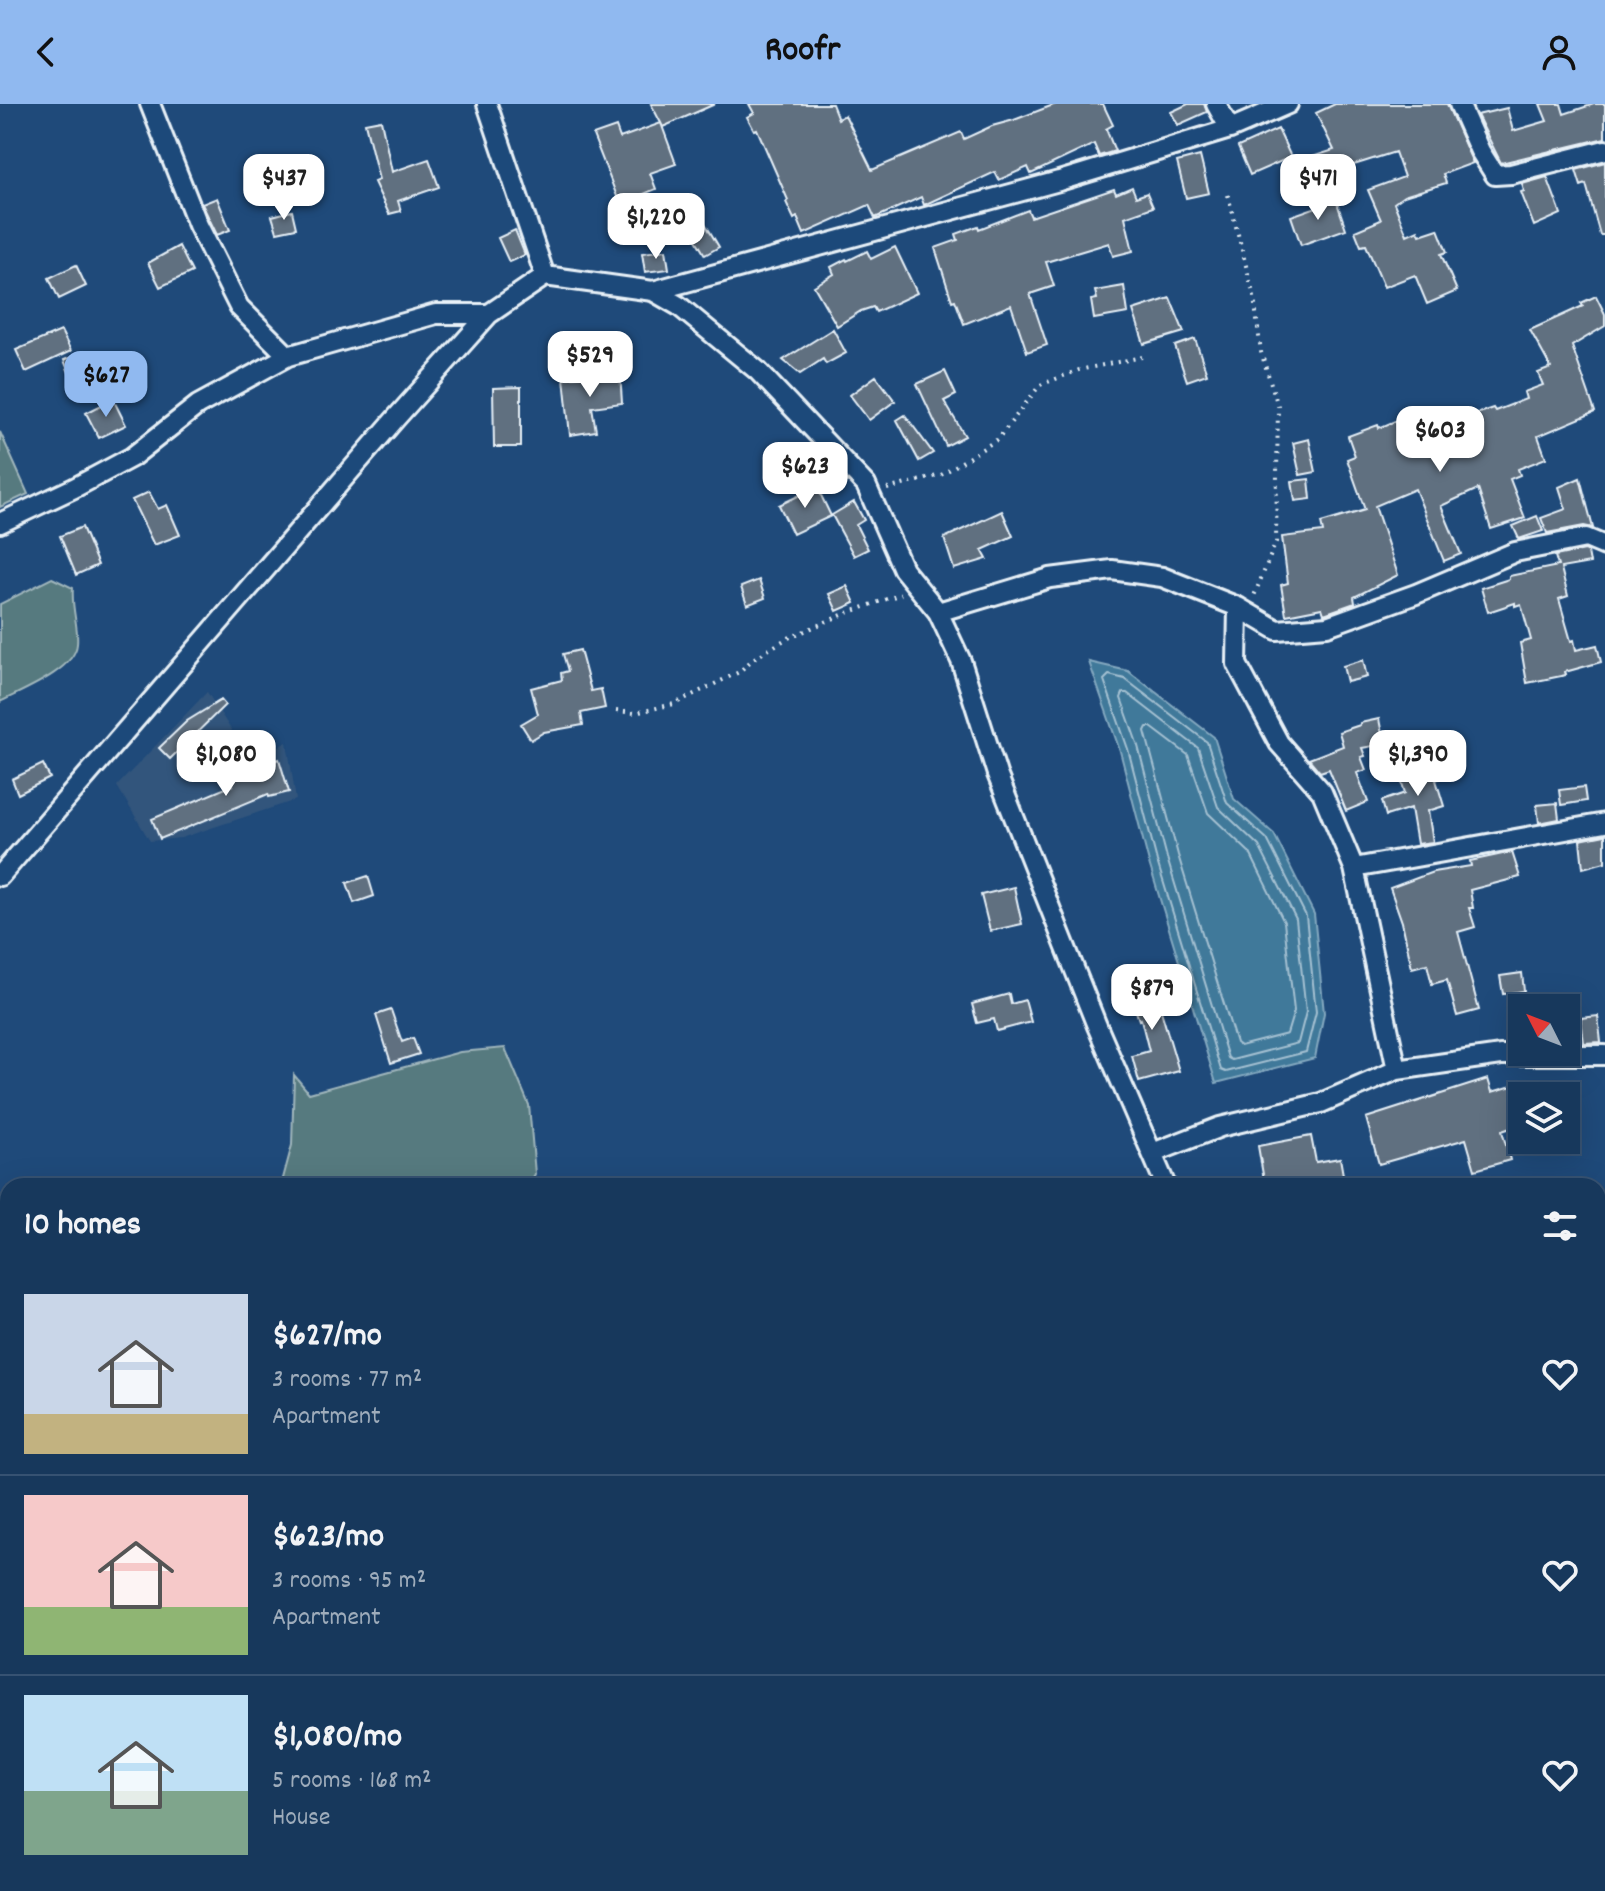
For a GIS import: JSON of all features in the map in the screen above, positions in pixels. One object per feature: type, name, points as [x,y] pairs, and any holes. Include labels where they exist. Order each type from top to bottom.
[{"type":"street","points":[[150,104],[198,225],[239,307],[288,356]]},
{"type":"street","points":[[487,104],[545,276]]},
{"type":"street","points":[[1216,104],[1230,129]]},
{"type":"street","points":[[653,291],[1059,181],[1230,129],[1288,104]]},
{"type":"street","points":[[1459,104],[1480,151],[1495,175],[1511,174],[1605,150]]},
{"type":"street","points":[[0,876],[489,314],[545,276],[653,291],[679,306],[758,371],[866,485],[903,569],[938,612],[961,661],[997,774],[1091,1012],[1163,1178]]},
{"type":"street","points":[[0,523],[132,457],[198,405],[288,356],[436,314],[489,314]]},
{"type":"street","points":[[938,612],[1050,578],[1112,570],[1162,577],[1243,610],[1277,630],[1327,626],[1416,594],[1515,552],[1586,538],[1605,546]]},
{"type":"street","points":[[1243,610],[1237,664],[1279,743],[1322,792],[1354,868],[1397,1070]]},
{"type":"street","points":[[1354,868],[1605,823]]},
{"type":"street","points":[[1153,1153],[1220,1127],[1321,1103],[1397,1070],[1501,1055],[1605,1055]]},
{"type":"path","points":[[1228,195],[1254,297],[1261,352],[1278,406],[1276,542],[1243,610]]},
{"type":"path","points":[[869,493],[941,475],[998,439],[1040,385],[1079,370],[1142,357]]},
{"type":"path","points":[[616,711],[635,713],[674,704],[739,672],[753,659],[786,639],[917,586]]},
{"type":"shaded area","points":[[207,692],[251,761],[287,742],[296,800],[181,838],[150,841],[117,786]]},
{"type":"green space","points":[[0,432],[28,494],[0,507]]},
{"type":"green space","points":[[52,578],[73,588],[77,638],[74,654],[46,679],[0,702],[0,604]]},
{"type":"green space","points":[[505,1048],[529,1105],[535,1174],[533,1178],[283,1178],[292,1145],[294,1075],[309,1093],[460,1052]]},
{"type":"water","points":[[1089,662],[1128,671],[1214,737],[1234,799],[1274,834],[1314,914],[1324,1013],[1315,1058],[1216,1083],[1149,863],[1120,751]]},
{"type":"building","points":[[651,104],[715,104],[663,127]]},
{"type":"building","points":[[749,104],[832,104],[838,119],[845,115],[872,170],[961,132],[964,139],[1056,104],[1103,104],[1113,125],[1106,129],[1115,151],[1099,156],[1094,144],[1031,174],[1028,167],[999,180],[995,172],[924,205],[921,197],[875,218],[869,205],[804,234],[786,202],[788,200],[757,129],[754,130],[747,117],[754,113]]},
{"type":"building","points":[[1188,104],[1204,104],[1207,112],[1178,125],[1171,112]]},
{"type":"building","points":[[1335,104],[1447,104],[1473,163],[1443,174],[1446,183],[1404,196],[1394,203],[1407,235],[1418,230],[1420,235],[1438,229],[1447,252],[1441,254],[1457,291],[1427,304],[1415,275],[1384,287],[1366,245],[1361,246],[1355,231],[1381,220],[1368,190],[1404,177],[1395,152],[1303,181],[1297,162],[1334,150],[1316,113]]},
{"type":"building","points":[[1540,104],[1561,104],[1564,114],[1594,104],[1605,104],[1605,138],[1501,163],[1477,115],[1507,108],[1513,131],[1547,121]]},
{"type":"building","points":[[381,120],[392,172],[429,159],[439,187],[398,201],[401,211],[389,214],[374,182],[379,180],[365,123]]},
{"type":"building","points":[[661,123],[676,164],[650,173],[656,189],[620,204],[593,135],[616,127],[620,138]]},
{"type":"building","points":[[1278,129],[1291,157],[1250,175],[1238,147]]},
{"type":"building","points":[[1200,156],[1209,193],[1186,198],[1177,162]]},
{"type":"building","points":[[1605,162],[1605,235],[1600,235],[1586,184],[1581,186],[1576,170]]},
{"type":"building","points":[[1547,177],[1561,214],[1534,226],[1521,192],[1524,191],[1522,184]]},
{"type":"building","points":[[1132,187],[1136,197],[1147,193],[1153,207],[1125,217],[1133,251],[1113,256],[1109,243],[1046,262],[1054,286],[1030,294],[1047,345],[1027,352],[1011,305],[964,324],[955,300],[952,301],[935,248],[958,240],[956,234],[978,226],[979,229],[1028,210],[1031,217],[1114,189],[1116,194]]},
{"type":"building","points":[[217,198],[230,230],[217,235],[202,204]]},
{"type":"building","points":[[1336,200],[1346,229],[1301,245],[1291,216]]},
{"type":"building","points":[[292,211],[296,228],[277,232],[272,216]]},
{"type":"building","points":[[700,215],[719,247],[705,255],[686,223]]},
{"type":"building","points":[[515,230],[525,255],[509,262],[498,238]]},
{"type":"building","points":[[179,246],[192,272],[160,287],[148,263]]},
{"type":"building","points":[[895,247],[917,293],[876,312],[873,307],[861,311],[837,326],[814,286],[834,274],[831,267],[846,259],[867,251],[871,259]]},
{"type":"building","points":[[666,250],[669,269],[645,272],[642,253]]},
{"type":"building","points":[[76,265],[86,286],[59,299],[49,278]]},
{"type":"building","points":[[1124,286],[1128,313],[1094,319],[1091,300],[1097,299],[1095,291]]},
{"type":"building","points":[[1596,296],[1605,314],[1605,326],[1572,346],[1595,412],[1538,436],[1546,458],[1518,469],[1520,475],[1510,479],[1525,518],[1491,529],[1478,489],[1441,506],[1461,554],[1444,561],[1415,489],[1375,506],[1398,575],[1354,597],[1355,603],[1324,614],[1322,608],[1286,615],[1281,585],[1288,583],[1282,537],[1323,532],[1321,523],[1365,510],[1347,459],[1355,456],[1348,436],[1378,425],[1379,428],[1416,412],[1424,432],[1526,399],[1524,392],[1543,385],[1538,373],[1551,368],[1530,330],[1583,306],[1581,303]]},
{"type":"building","points":[[1170,298],[1184,332],[1144,344],[1133,310]]},
{"type":"building","points":[[833,329],[846,353],[826,364],[823,359],[800,374],[783,360]]},
{"type":"building","points":[[61,331],[71,351],[26,372],[16,350]]},
{"type":"building","points":[[1195,339],[1207,374],[1187,381],[1175,346]]},
{"type":"building","points":[[84,352],[92,372],[72,380],[64,360]]},
{"type":"building","points":[[945,371],[956,395],[944,401],[965,436],[946,446],[917,384]]},
{"type":"building","points":[[620,372],[622,403],[592,407],[596,431],[570,435],[564,378]]},
{"type":"building","points":[[876,376],[895,401],[869,420],[850,395]]},
{"type":"building","points":[[521,387],[521,447],[494,447],[493,388]]},
{"type":"building","points":[[113,399],[126,425],[99,438],[86,413]]},
{"type":"building","points":[[905,415],[933,453],[919,461],[897,420]]},
{"type":"building","points":[[1309,439],[1316,472],[1300,475],[1293,443]]},
{"type":"building","points":[[1580,478],[1593,528],[1584,526],[1547,533],[1541,518],[1566,509],[1559,487]]},
{"type":"building","points":[[1309,479],[1311,499],[1295,501],[1292,481]]},
{"type":"building","points":[[817,487],[831,516],[793,534],[779,505]]},
{"type":"building","points":[[149,492],[158,509],[167,505],[180,535],[154,545],[132,500]]},
{"type":"building","points":[[854,502],[864,520],[856,525],[868,549],[854,556],[832,515]]},
{"type":"building","points":[[1002,511],[1013,536],[982,550],[987,559],[954,569],[944,538]]},
{"type":"building","points":[[1537,516],[1543,531],[1519,539],[1513,526]]},
{"type":"building","points":[[82,527],[98,565],[76,575],[60,536]]},
{"type":"building","points":[[1585,550],[1590,563],[1561,568],[1568,596],[1559,599],[1576,650],[1597,645],[1601,662],[1565,672],[1566,675],[1527,683],[1520,643],[1531,640],[1521,604],[1488,612],[1481,588],[1509,579],[1509,576],[1558,566],[1555,556]]},
{"type":"building","points":[[759,580],[765,598],[747,605],[741,587]]},
{"type":"building","points":[[847,586],[855,603],[837,611],[829,594]]},
{"type":"building","points":[[580,650],[591,691],[601,689],[605,708],[581,713],[583,725],[544,732],[531,740],[521,724],[538,714],[531,688],[562,680],[561,673],[568,671],[563,654]]},
{"type":"building","points":[[1363,660],[1367,677],[1347,682],[1343,666]]},
{"type":"building","points":[[221,700],[225,705],[170,759],[159,748],[187,721]]},
{"type":"building","points":[[1379,719],[1384,744],[1362,748],[1365,756],[1361,757],[1366,770],[1357,773],[1368,802],[1346,811],[1329,769],[1320,772],[1309,759],[1343,746],[1339,732]]},
{"type":"building","points":[[279,759],[289,792],[269,797],[268,794],[160,839],[152,819],[233,785],[229,774]]},
{"type":"building","points":[[1437,761],[1442,777],[1436,780],[1444,806],[1428,811],[1433,842],[1417,844],[1411,808],[1386,816],[1382,801],[1405,793],[1399,773]]},
{"type":"building","points":[[43,764],[50,778],[18,794],[12,779]]},
{"type":"building","points":[[1584,787],[1586,801],[1561,805],[1559,790]]},
{"type":"building","points":[[1557,803],[1559,819],[1539,823],[1537,805]]},
{"type":"building","points":[[1605,835],[1605,862],[1583,868],[1580,840]]},
{"type":"building","points":[[1512,852],[1520,877],[1470,890],[1473,908],[1469,908],[1475,927],[1458,932],[1479,1010],[1457,1016],[1447,980],[1432,984],[1427,964],[1412,968],[1402,922],[1390,888],[1433,872],[1471,866],[1470,861]]},
{"type":"building","points":[[368,876],[374,896],[354,903],[347,883]]},
{"type":"building","points":[[1014,887],[1022,924],[990,931],[981,895]]},
{"type":"building","points":[[1522,973],[1524,991],[1503,994],[1500,976]]},
{"type":"building","points":[[1150,974],[1179,1071],[1139,1082],[1132,1056],[1149,1051],[1141,1019],[1126,982]]},
{"type":"building","points":[[1009,994],[1011,1004],[1025,1000],[1031,1022],[997,1031],[994,1019],[977,1023],[972,1004]]},
{"type":"building","points":[[391,1010],[402,1042],[413,1038],[419,1054],[391,1063],[376,1015]]},
{"type":"building","points":[[1598,1016],[1601,1042],[1584,1043],[1581,1018]]},
{"type":"building","points":[[1488,1079],[1492,1092],[1508,1087],[1508,1129],[1502,1131],[1510,1160],[1475,1170],[1466,1139],[1379,1164],[1366,1118]]},
{"type":"building","points":[[1311,1136],[1316,1162],[1340,1158],[1344,1178],[1264,1178],[1258,1146]]}]
